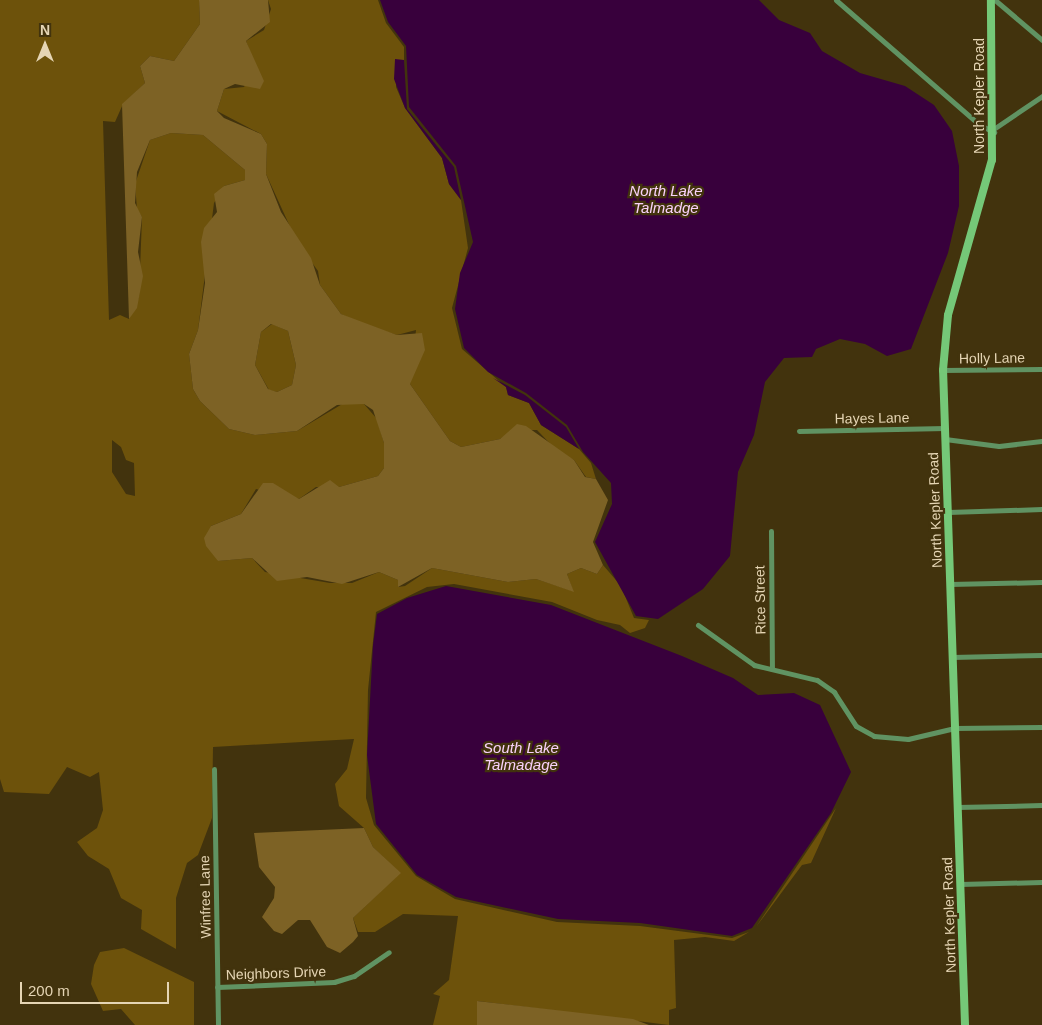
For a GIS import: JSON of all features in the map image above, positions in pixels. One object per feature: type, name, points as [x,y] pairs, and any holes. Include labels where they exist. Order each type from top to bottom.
[{"type":"main road","name":"North Kepler Road","points":[[965,1025],[943,370],[948,315],[986,186],[994,130],[993,0]]},
{"type":"street","points":[[836,0],[980,125],[994,130],[1042,96]]},
{"type":"street","points":[[993,0],[1042,40]]},
{"type":"street","name":"Holly Lane","points":[[943,370],[1042,369]]},
{"type":"street","name":"Hayes Lane","points":[[799,431],[945,428]]},
{"type":"street","points":[[945,439],[999,446],[1042,441]]},
{"type":"street","points":[[948,512],[1042,509]]},
{"type":"street","name":"Rice Street","points":[[771,531],[772,669]]},
{"type":"street","points":[[950,584],[1042,582]]},
{"type":"street","points":[[698,625],[754,665],[823,684],[834,692],[856,726],[874,736],[908,739],[955,728],[1042,727]]},
{"type":"street","points":[[952,657],[1042,655]]},
{"type":"street","name":"Winfree Lane","points":[[214,769],[218,1025]]},
{"type":"street","points":[[957,807],[1042,805]]},
{"type":"street","points":[[960,884],[1042,882]]},
{"type":"street","name":"Neighbors Drive","points":[[217,987],[334,982],[354,976],[389,952]]},
{"type":"shaded area","points":[[0,0],[199,0],[200,24],[174,61],[150,56],[140,66],[145,83],[123,104],[115,122],[103,121],[109,320],[120,315],[129,319],[139,297],[142,217],[137,209],[135,184],[150,140],[171,133],[203,135],[245,170],[245,180],[224,186],[214,203],[198,330],[189,354],[193,389],[200,401],[229,429],[255,435],[297,431],[344,403],[364,404],[377,419],[384,443],[384,468],[378,476],[339,487],[316,487],[299,499],[256,489],[241,514],[211,526],[218,561],[252,558],[265,572],[330,583],[352,583],[379,572],[398,580],[398,587],[405,586],[432,568],[508,582],[536,579],[573,591],[567,574],[581,568],[597,574],[603,565],[621,586],[634,618],[649,620],[645,628],[630,633],[620,625],[597,620],[552,602],[454,584],[427,587],[376,612],[368,690],[366,798],[374,825],[416,876],[455,899],[557,922],[640,926],[732,938],[749,932],[734,941],[705,937],[674,940],[676,1008],[669,1010],[669,1025],[478,1001],[477,1025],[433,1025],[440,996],[433,994],[449,980],[458,916],[403,914],[375,932],[358,932],[353,918],[400,873],[373,847],[364,828],[339,806],[335,784],[347,769],[354,739],[213,747],[212,818],[198,855],[187,863],[176,898],[176,949],[141,929],[142,910],[121,898],[109,869],[88,856],[77,842],[97,828],[103,810],[99,772],[90,777],[67,767],[49,794],[4,792],[0,779]],"holes":[[[112,440],[121,447],[126,460],[134,463],[135,496],[126,494],[112,472]]]},
{"type":"shaded area","points":[[199,0],[268,0],[270,22],[246,41],[264,81],[260,89],[235,84],[224,89],[217,111],[224,118],[261,134],[267,144],[266,174],[281,212],[311,258],[320,285],[341,314],[397,335],[422,333],[425,350],[410,384],[450,441],[461,447],[500,439],[517,424],[526,426],[574,460],[585,477],[596,479],[608,500],[593,542],[603,565],[597,574],[581,568],[567,574],[574,592],[536,579],[508,582],[432,568],[398,587],[398,580],[379,572],[342,584],[307,577],[277,581],[252,558],[218,561],[206,546],[204,538],[211,526],[241,514],[263,483],[273,483],[299,499],[330,480],[339,487],[378,476],[384,468],[384,443],[373,410],[364,404],[337,405],[297,431],[255,435],[229,429],[200,401],[193,389],[189,354],[198,330],[205,283],[201,242],[204,228],[217,212],[214,194],[224,186],[245,180],[245,170],[203,135],[171,133],[150,140],[137,172],[135,203],[142,217],[138,252],[143,276],[137,308],[129,319],[122,104],[145,83],[140,66],[150,56],[174,61],[200,24]],"holes":[[[271,324],[288,331],[296,365],[292,385],[277,392],[268,389],[255,365],[261,332]]]},
{"type":"shaded area","points":[[268,0],[378,0],[386,23],[404,47],[404,60],[397,61],[396,87],[405,108],[442,158],[449,184],[461,200],[468,248],[452,308],[462,349],[506,387],[508,395],[529,403],[541,425],[579,449],[591,463],[596,479],[586,477],[574,460],[560,454],[537,430],[514,430],[500,439],[461,447],[450,441],[410,384],[416,330],[397,335],[358,323],[341,314],[320,285],[318,271],[297,242],[266,174],[267,144],[261,134],[217,111],[224,89],[244,87],[256,67],[246,41],[264,30],[271,9]]},
{"type":"shaded area","points":[[272,324],[288,331],[296,365],[292,385],[277,392],[269,390],[255,365],[261,332]]},
{"type":"shaded area","points":[[836,808],[811,863],[802,865],[756,927]]},
{"type":"shaded area","points":[[364,828],[373,847],[401,873],[353,918],[358,936],[353,942],[340,953],[327,947],[310,920],[298,920],[282,934],[274,931],[262,917],[274,898],[275,887],[259,867],[254,833]]},
{"type":"shaded area","points":[[124,948],[194,982],[194,1025],[135,1025],[121,1009],[103,1011],[91,984],[94,965],[100,952]]},
{"type":"shaded area","points":[[477,1001],[633,1019],[649,1025],[477,1025]]},
{"type":"water","name":"North Lake Talmadge","points":[[380,0],[759,0],[779,20],[810,33],[822,51],[860,73],[905,86],[934,105],[952,131],[959,166],[959,206],[948,253],[911,349],[887,356],[865,344],[840,339],[816,349],[812,357],[784,358],[765,382],[754,435],[738,472],[730,556],[703,589],[658,619],[636,616],[595,542],[612,504],[611,483],[583,452],[567,425],[526,393],[488,372],[464,348],[455,309],[460,273],[473,242],[456,166],[409,107],[406,46],[388,22]]},
{"type":"water","points":[[395,59],[404,60],[407,109],[454,167],[461,200],[449,184],[442,158],[405,108],[394,79]]},
{"type":"water","points":[[493,378],[525,395],[566,427],[579,449],[541,425],[529,403],[508,395],[506,387]]},
{"type":"water","name":"South Lake Talmadage","points":[[446,586],[551,605],[733,678],[758,695],[794,693],[820,705],[851,772],[831,813],[752,928],[732,936],[640,923],[558,919],[456,897],[417,875],[376,824],[367,755],[373,645],[377,614],[407,598]]}]
